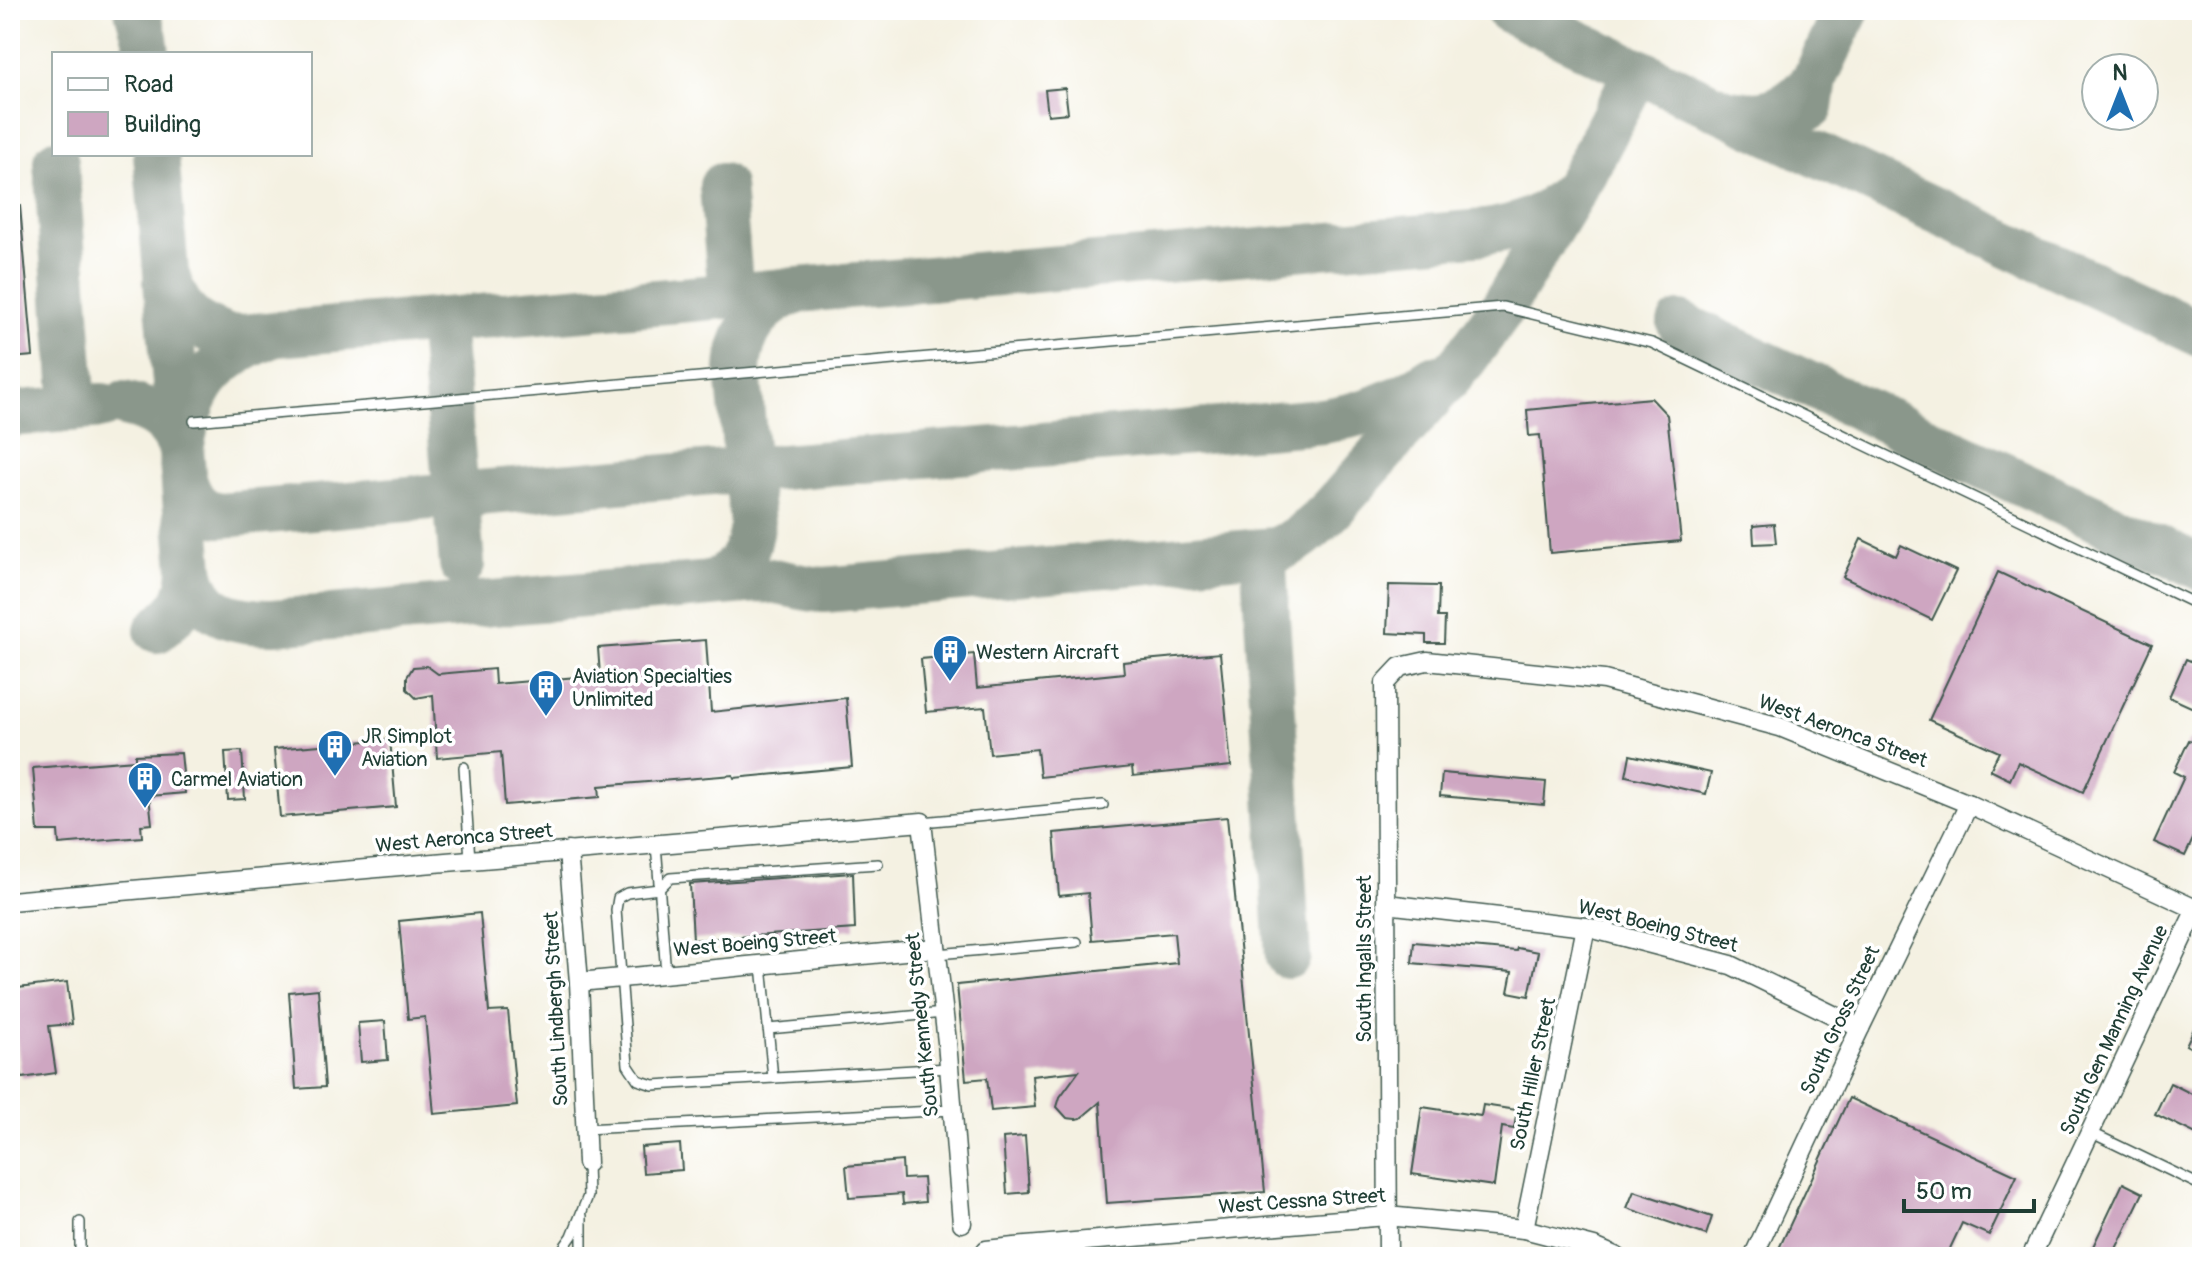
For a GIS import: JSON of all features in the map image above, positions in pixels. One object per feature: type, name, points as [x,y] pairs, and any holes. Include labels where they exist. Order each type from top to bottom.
[{"type":"street","name":"West Aeronca Street","points":[[1400,667],[1427,661],[1604,680],[1780,727],[1969,804],[2199,911]]},
{"type":"street","name":"South Ingalls Street","points":[[1388,1257],[1385,683],[1400,667]]},
{"type":"street","name":"South Gross Street","points":[[1753,1257],[1969,804]]},
{"type":"street","name":"West Aeronca Street","points":[[10,901],[922,822]]},
{"type":"street","name":"South Kennedy Street","points":[[922,822],[944,1013],[962,1223]]},
{"type":"street","name":"South Lindbergh Street","points":[[568,851],[579,982],[587,1163]]},
{"type":"street","name":"West Boeing Street","points":[[1386,904],[1586,927],[1731,965],[1860,1028]]},
{"type":"street","name":"South Gen Manning Avenue","points":[[2031,1257],[2199,911]]},
{"type":"street","name":"South Hiller Street","points":[[1524,1229],[1586,927]]},
{"type":"street","name":"West Boeing Street","points":[[579,982],[936,951]]},
{"type":"street","name":"West Cessna Street","points":[[983,1253],[1387,1216],[1524,1229],[1594,1247],[1617,1257]]},
{"type":"lane","points":[[194,421],[1503,307],[1652,343],[2202,607]]},
{"type":"lane","points":[[464,767],[470,860]]},
{"type":"lane","points":[[922,822],[1103,805]]},
{"type":"lane","points":[[656,844],[666,974]]},
{"type":"lane","points":[[878,864],[670,878],[659,889],[627,893],[618,898],[616,910],[628,1065],[638,1080],[653,1085],[949,1068]]},
{"type":"lane","points":[[936,951],[1077,942]]},
{"type":"lane","points":[[762,965],[773,1078]]},
{"type":"lane","points":[[768,1029],[944,1013]]},
{"type":"lane","points":[[585,1129],[953,1110]]},
{"type":"lane","points":[[2090,1132],[2202,1186]]},
{"type":"lane","points":[[557,1257],[572,1236],[588,1196],[587,1163]]},
{"type":"lane","points":[[582,1214],[582,1257]]},
{"type":"lane","points":[[80,1222],[80,1257]]},
{"type":"building","points":[[1065,88],[1068,113],[1048,115],[1045,90]]},
{"type":"building","points":[[20,206],[33,356],[10,358],[10,207]]},
{"type":"building","points":[[1651,398],[1667,415],[1681,541],[1550,553],[1540,435],[1529,436],[1527,410]]},
{"type":"building","points":[[1774,524],[1776,543],[1754,544],[1753,526]]},
{"type":"building","points":[[1861,539],[1896,556],[1901,545],[1956,571],[1932,620],[1843,577]]},
{"type":"building","points":[[1998,572],[2152,644],[2083,792],[2018,762],[2010,780],[1990,770],[1999,752],[1929,720]]},
{"type":"building","points":[[1389,585],[1439,586],[1438,617],[1445,617],[1444,643],[1426,643],[1426,635],[1387,633]]},
{"type":"building","points":[[706,640],[711,712],[846,698],[852,767],[599,786],[600,797],[505,805],[501,752],[437,758],[433,695],[416,698],[407,689],[407,677],[413,667],[427,666],[438,674],[494,669],[495,684],[600,675],[598,648]]},
{"type":"building","points":[[1220,653],[1231,766],[1133,776],[1132,767],[1040,777],[1037,749],[990,754],[985,707],[926,712],[921,659],[974,654],[977,688],[1124,673],[1123,662]]},
{"type":"building","points":[[2186,659],[2202,666],[2202,712],[2169,697]]},
{"type":"building","name":"JR Simplot Aviation","points":[[390,739],[396,807],[280,817],[274,749]]},
{"type":"building","points":[[2189,740],[2202,746],[2202,820],[2185,856],[2154,842],[2184,777],[2174,772]]},
{"type":"building","points":[[242,751],[245,799],[228,800],[225,752]]},
{"type":"building","points":[[181,753],[185,793],[149,796],[152,824],[141,825],[142,837],[59,844],[58,831],[38,831],[33,768],[135,760],[135,755]]},
{"type":"building","points":[[1630,755],[1711,773],[1706,794],[1626,776]]},
{"type":"building","points":[[1442,773],[1546,782],[1544,805],[1440,796]]},
{"type":"building","points":[[1227,817],[1265,1192],[1107,1203],[1100,1102],[1076,1119],[1067,1118],[1057,1107],[1060,1097],[1079,1071],[1032,1076],[1035,1107],[991,1111],[987,1078],[966,1080],[957,985],[1177,963],[1174,933],[1092,940],[1088,893],[1059,896],[1054,833]]},
{"type":"building","points":[[853,873],[855,929],[693,940],[690,884]]},
{"type":"building","points":[[480,913],[489,1012],[508,1011],[517,1106],[434,1114],[425,1017],[408,1019],[399,921]]},
{"type":"building","points":[[1414,942],[1538,952],[1529,996],[1508,992],[1512,972],[1412,963]]},
{"type":"building","points":[[67,982],[72,1024],[49,1026],[56,1073],[22,1078],[15,1031],[10,1031],[10,989]]},
{"type":"building","points":[[318,989],[325,1087],[296,1089],[289,992]]},
{"type":"building","points":[[2202,1012],[2202,1054],[2186,1045]]},
{"type":"building","points":[[385,1021],[388,1060],[361,1062],[358,1023]]},
{"type":"building","points":[[2170,1083],[2202,1099],[2202,1137],[2155,1114]]},
{"type":"building","points":[[1849,1098],[2017,1176],[1989,1235],[1962,1223],[1946,1257],[1830,1257],[1816,1250],[1813,1257],[1775,1257]]},
{"type":"building","points":[[1483,1105],[1517,1110],[1514,1129],[1502,1127],[1494,1186],[1412,1174],[1422,1107],[1481,1116]]},
{"type":"building","points":[[1025,1136],[1029,1192],[1007,1194],[1003,1138]]},
{"type":"building","points":[[680,1144],[682,1170],[643,1173],[641,1147]]},
{"type":"building","points":[[902,1161],[903,1179],[923,1178],[925,1202],[903,1204],[902,1194],[849,1198],[846,1166]]},
{"type":"building","points":[[2123,1183],[2143,1193],[2112,1257],[2088,1257]]},
{"type":"building","points":[[1634,1191],[1712,1217],[1706,1235],[1627,1208]]},
{"type":"taxiway","points":[[137,10],[147,52]]},
{"type":"taxiway","points":[[1508,10],[2202,335]]},
{"type":"taxiway","points":[[1811,107],[1815,78],[1847,10]]},
{"type":"taxiway","points":[[124,404],[152,414],[166,425],[177,440],[181,450],[191,569],[195,584],[210,606],[220,613],[245,620],[274,622],[757,580],[824,590],[1275,550],[1299,538],[1332,509],[1464,360],[1503,307],[1587,168],[1637,71]]},
{"type":"taxiway","points":[[1728,112],[1755,114],[1778,109],[1797,97],[1815,78]]},
{"type":"taxiway","points":[[156,156],[166,273],[171,286],[188,315],[205,328],[230,338],[1485,232],[1530,221],[1568,195]]},
{"type":"taxiway","points":[[56,162],[74,408]]},
{"type":"taxiway","points":[[722,186],[731,296]]},
{"type":"taxiway","points":[[166,282],[181,450],[191,410],[206,379],[231,356],[268,337]]},
{"type":"taxiway","points":[[710,584],[728,574],[740,561],[752,525],[738,370],[743,343],[764,310],[799,291]]},
{"type":"taxiway","points":[[441,320],[462,564]]},
{"type":"taxiway","points":[[1680,324],[2202,568]]},
{"type":"taxiway","points":[[183,476],[195,502],[205,511],[220,515],[1323,421],[1381,406],[1433,378]]},
{"type":"taxiway","points":[[10,414],[102,406]]},
{"type":"taxiway","points":[[1263,552],[1288,956]]},
{"type":"taxiway","points":[[157,630],[172,617],[186,597],[191,569]]},
{"type":"place","name":"Western Aircraft","points":[[950,683]]},
{"type":"place","name":"Aviation Specialties Unlimited","points":[[546,718]]},
{"type":"place","name":"JR Simplot Aviation","points":[[335,778]]},
{"type":"place","name":"Carmel Aviation","points":[[145,810]]}]
